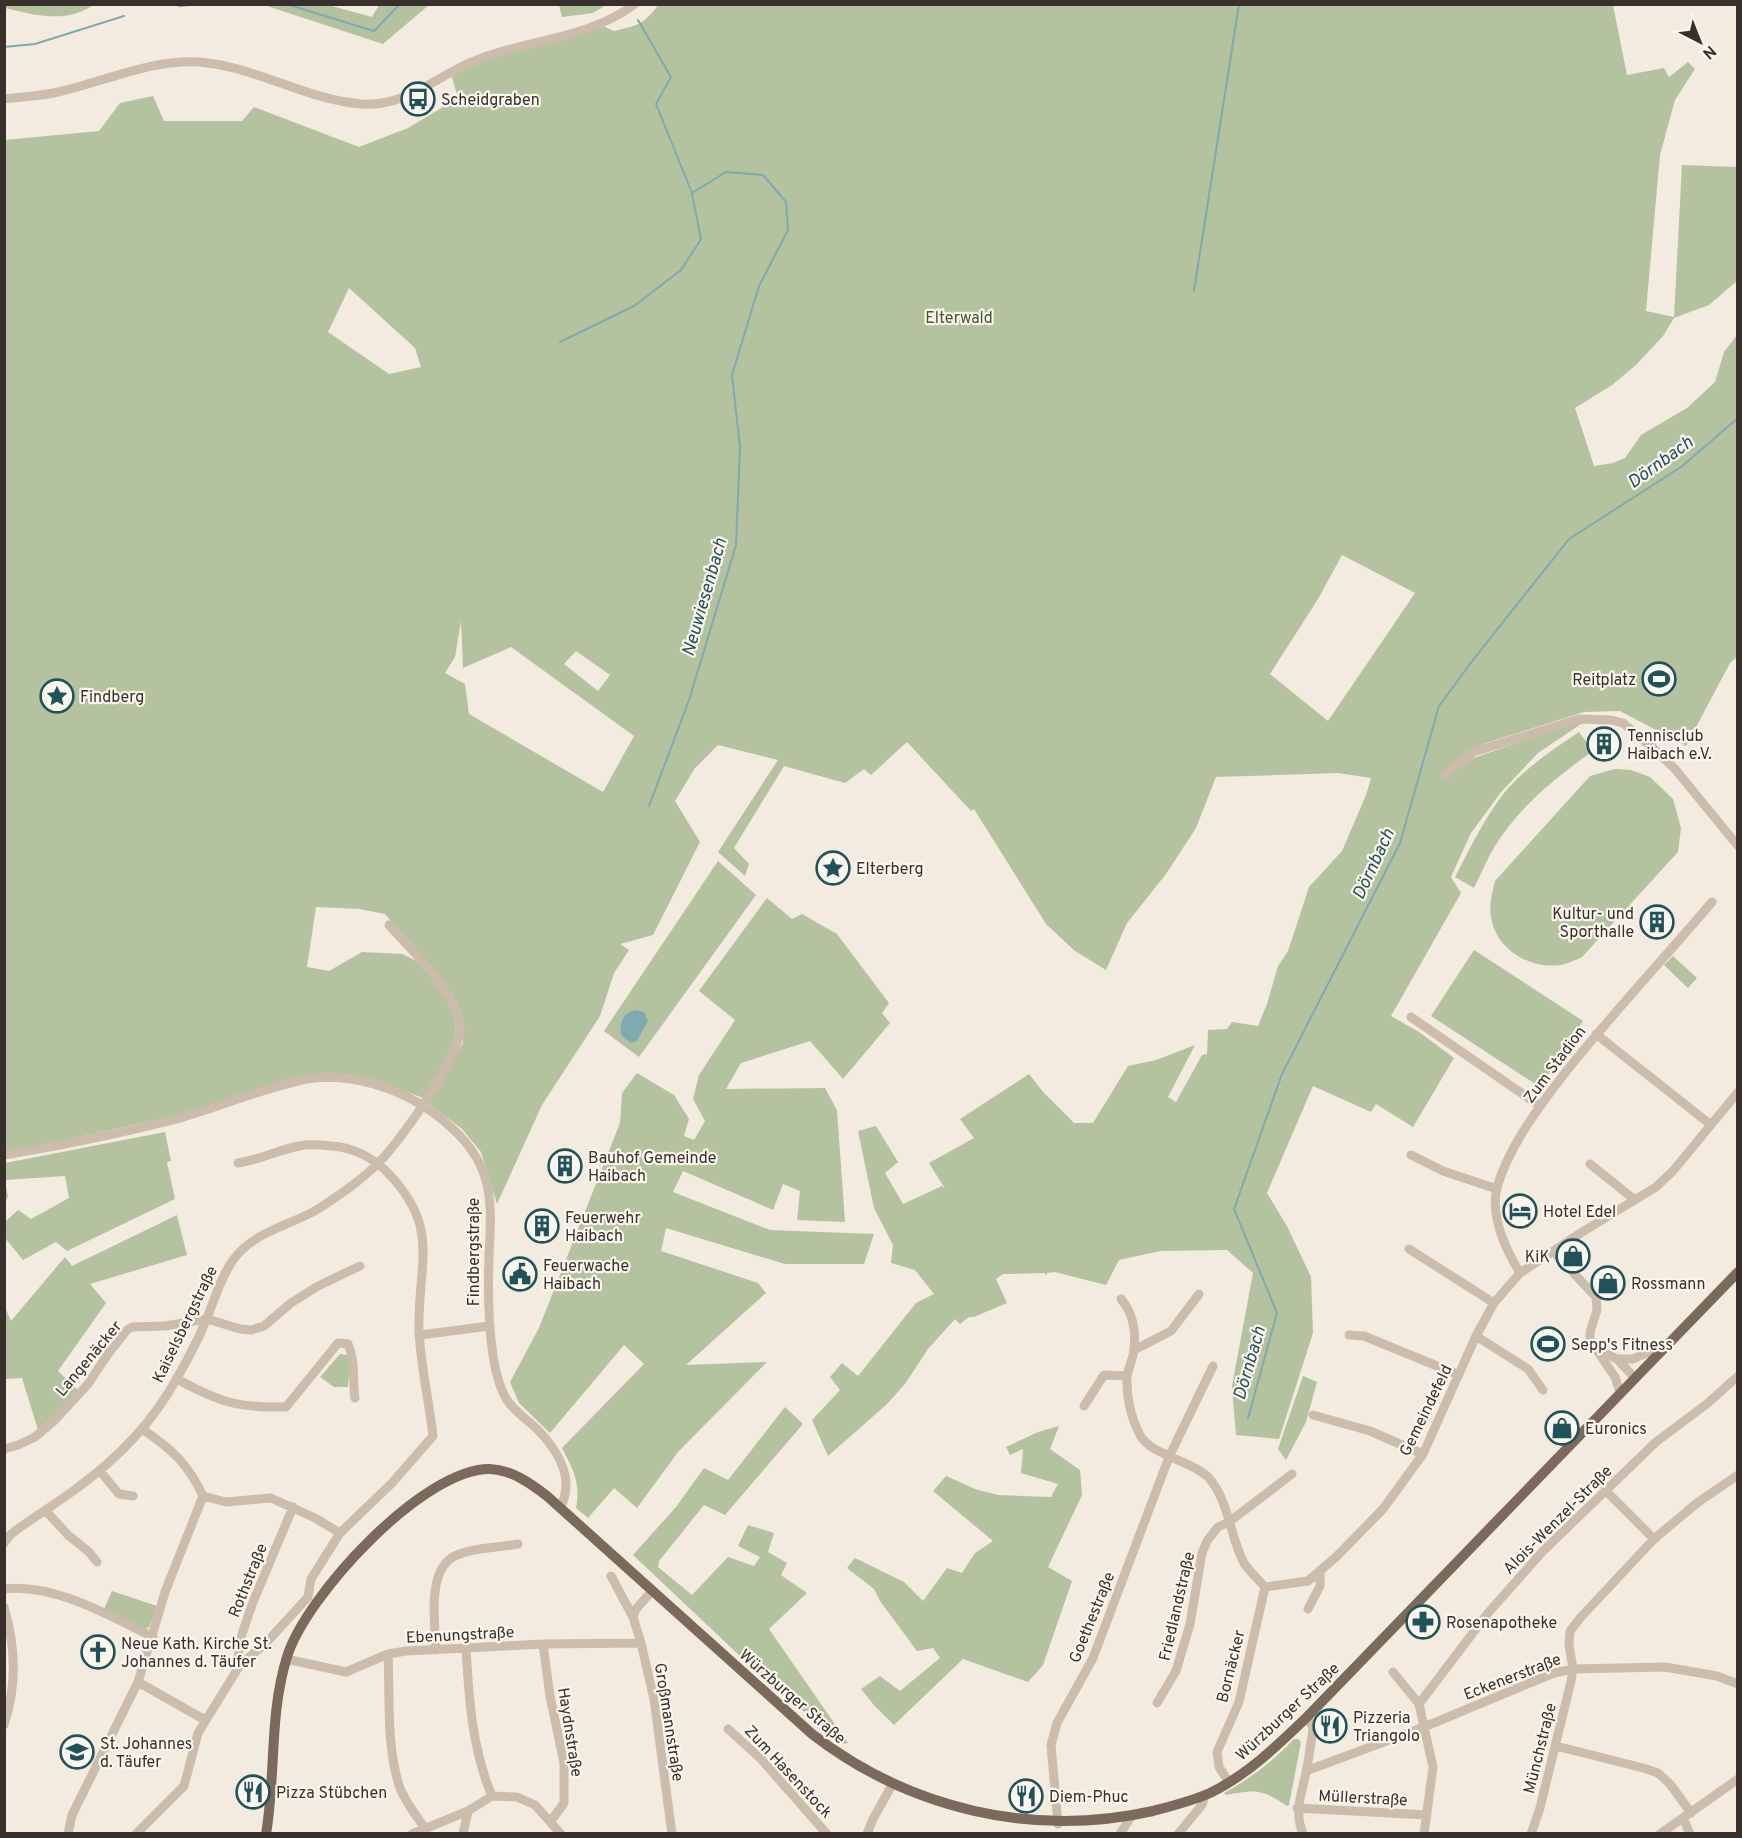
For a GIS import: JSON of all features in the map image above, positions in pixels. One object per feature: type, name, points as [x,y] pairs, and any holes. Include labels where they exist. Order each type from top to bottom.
[{"type":"main road","name":"Würzburger Straße","points":[[266,1833],[271,1807],[276,1721],[286,1659],[313,1600],[390,1521],[429,1491],[468,1473],[490,1469],[510,1473],[534,1486],[812,1734],[841,1757],[892,1785],[920,1797],[973,1814],[1015,1821],[1058,1824],[1130,1818],[1205,1795],[1244,1773],[1274,1749],[1306,1718],[1737,1272]]},
{"type":"street","points":[[4,99],[57,93],[116,76],[181,62],[204,63],[249,71],[328,99],[363,104],[394,101],[418,92],[471,63],[526,44],[603,24],[635,4]]},
{"type":"street","points":[[1445,775],[1474,752],[1578,719],[1611,720],[1623,723],[1668,762],[1689,784],[1737,846]]},
{"type":"street","name":"Zum Stadion","points":[[1520,1273],[1506,1249],[1497,1220],[1497,1189],[1513,1148],[1540,1106],[1596,1034],[1712,902]]},
{"type":"street","name":"Kaiselsbergstraße","points":[[6,1536],[100,1471],[142,1429],[177,1379],[207,1319],[232,1260],[253,1240],[310,1214],[341,1194],[379,1163],[423,1105],[452,1055],[461,1026],[450,997],[389,925]]},
{"type":"street","points":[[1411,1017],[1540,1106]]},
{"type":"street","points":[[1596,1034],[1711,1125]]},
{"type":"street","name":"Findbergstraße","points":[[4,1155],[132,1131],[309,1079],[350,1080],[379,1086],[403,1094],[423,1105],[453,1128],[468,1144],[484,1176],[491,1219],[489,1326],[501,1387],[507,1399],[551,1445],[566,1474],[566,1491],[560,1508]]},
{"type":"street","name":"Gemeindefeld","points":[[1265,1587],[1308,1581],[1336,1557],[1383,1509],[1423,1454],[1476,1336],[1494,1304],[1520,1273],[1656,1187],[1674,1172],[1737,1092]]},
{"type":"street","points":[[136,1833],[184,1786],[198,1733],[240,1665],[313,1600],[311,1579],[340,1533],[392,1483],[434,1436],[426,1395],[420,1335],[419,1298],[424,1257],[423,1232],[411,1199],[379,1163],[357,1152],[334,1146],[301,1145],[238,1163]]},
{"type":"street","points":[[1411,1155],[1443,1171],[1497,1189]]},
{"type":"street","points":[[1590,1164],[1635,1200]]},
{"type":"street","points":[[1409,1249],[1494,1304]]},
{"type":"street","points":[[1552,1251],[1596,1297],[1597,1310],[1590,1332],[1590,1340],[1615,1377],[1620,1392]]},
{"type":"street","points":[[207,1319],[240,1329],[251,1330],[264,1326],[318,1286],[360,1266]]},
{"type":"street","points":[[1134,1350],[1171,1331],[1199,1293]]},
{"type":"street","points":[[1121,1299],[1129,1309],[1133,1323],[1134,1350],[1127,1376],[1130,1408],[1141,1437],[1169,1457],[1194,1467],[1209,1479],[1222,1501],[1244,1563],[1265,1587]]},
{"type":"street","name":"Langenäcker","points":[[4,1449],[35,1437],[55,1420],[88,1384],[127,1330],[132,1327],[165,1326],[207,1319]]},
{"type":"street","points":[[420,1335],[489,1326]]},
{"type":"street","points":[[1349,1335],[1364,1336],[1459,1375]]},
{"type":"street","points":[[1476,1336],[1528,1370],[1543,1390]]},
{"type":"street","points":[[177,1379],[208,1396],[231,1404],[286,1407],[338,1343],[348,1344],[353,1354],[355,1398]]},
{"type":"street","points":[[1617,1359],[1633,1359],[1667,1344]]},
{"type":"street","points":[[1598,1349],[1617,1359],[1634,1377]]},
{"type":"street","name":"Goethestraße","points":[[1058,1824],[1051,1745],[1057,1723],[1093,1658],[1169,1457],[1213,1366]]},
{"type":"street","points":[[1084,1406],[1104,1375],[1127,1376]]},
{"type":"street","name":"Alois-Wenzel-Straße","points":[[1419,1704],[1488,1613],[1543,1551],[1656,1442],[1708,1403],[1737,1376]]},
{"type":"street","points":[[1313,1415],[1370,1431],[1423,1454]]},
{"type":"street","points":[[142,1429],[167,1445],[186,1466],[203,1496],[226,1502],[271,1498],[293,1507],[340,1533]]},
{"type":"street","points":[[100,1471],[119,1494],[133,1496]]},
{"type":"street","name":"Friedlandstraße","points":[[1157,1703],[1176,1671],[1190,1624],[1205,1547],[1218,1527],[1229,1522],[1292,1474]]},
{"type":"street","name":"Münchstraße","points":[[1531,1833],[1556,1746],[1573,1669],[1569,1645],[1570,1631],[1654,1539],[1697,1503],[1737,1475]]},
{"type":"street","points":[[1605,1490],[1654,1539]]},
{"type":"street","points":[[68,1833],[72,1815],[138,1682],[165,1592],[203,1496]]},
{"type":"street","name":"Rothstraße","points":[[240,1665],[238,1656],[242,1634],[293,1507]]},
{"type":"street","points":[[45,1510],[97,1562]]},
{"type":"street","points":[[436,1650],[435,1592],[438,1574],[444,1565],[456,1555],[518,1544]]},
{"type":"street","points":[[1308,1609],[1320,1586],[1320,1571]]},
{"type":"street","name":"Großmannstraße","points":[[611,1576],[633,1617],[641,1643],[654,1699],[672,1833]]},
{"type":"street","points":[[4,1588],[17,1587],[82,1602],[153,1637]]},
{"type":"street","name":"Bornäcker","points":[[1229,1782],[1219,1767],[1217,1752],[1239,1702],[1265,1587]]},
{"type":"street","points":[[633,1617],[636,1609],[652,1591]]},
{"type":"street","points":[[4,1607],[13,1646],[14,1668],[11,1704],[4,1725]]},
{"type":"street","name":"Ebenungstraße","points":[[286,1659],[345,1672],[388,1654],[543,1644],[641,1643]]},
{"type":"street","name":"Haydnstraße","points":[[543,1644],[550,1696],[564,1763],[564,1803],[551,1821]]},
{"type":"street","points":[[466,1649],[473,1730],[481,1766],[492,1796]]},
{"type":"street","points":[[388,1654],[393,1760],[401,1789],[411,1809],[425,1828]]},
{"type":"street","name":"Eckenerstraße","points":[[1306,1771],[1554,1673],[1573,1669],[1665,1667],[1717,1676],[1737,1684]]},
{"type":"street","points":[[1393,1672],[1419,1704],[1433,1767],[1424,1833]]},
{"type":"street","points":[[138,1682],[205,1720]]},
{"type":"street","points":[[1303,1833],[1297,1808],[1313,1731],[1312,1725],[1306,1718]]},
{"type":"street","name":"Zum Hasenstock","points":[[728,1729],[761,1759],[827,1833]]},
{"type":"street","points":[[1556,1746],[1658,1773],[1670,1784],[1691,1813]]},
{"type":"street","points":[[1660,1833],[1737,1779]]},
{"type":"street","points":[[867,1833],[892,1785]]},
{"type":"street","points":[[1178,1833],[1202,1805],[1205,1795]]},
{"type":"street","points":[[412,1833],[468,1811],[492,1796],[517,1797],[535,1805],[561,1833]]},
{"type":"street","name":"Müllerstraße","points":[[1297,1808],[1427,1815]]},
{"type":"street","points":[[463,1833],[468,1811]]},
{"type":"street","points":[[1120,1833],[1130,1818]]},
{"type":"street","points":[[1683,1818],[1690,1833]]},
{"type":"green space","points":[[5,4],[93,5],[72,14],[50,16],[5,8]]},
{"type":"green space","points":[[559,4],[606,5],[593,13],[562,17]]},
{"type":"green space","name":"Elterwald","points":[[659,4],[1613,5],[1627,75],[1664,68],[1669,77],[1688,62],[1695,69],[1675,100],[1660,155],[1646,311],[1674,317],[1682,165],[1737,167],[1737,281],[1709,305],[1674,318],[1663,336],[1636,365],[1612,385],[1575,408],[1594,466],[1613,463],[1625,458],[1641,435],[1687,408],[1715,382],[1724,352],[1737,335],[1737,657],[1730,663],[1686,746],[1620,711],[1584,712],[1483,744],[1468,760],[1574,723],[1584,722],[1538,753],[1502,791],[1471,833],[1451,877],[1461,893],[1391,1016],[1419,1032],[1454,1058],[1413,1127],[1376,1104],[1371,1112],[1313,1086],[1267,1193],[1287,1226],[1311,1277],[1313,1333],[1279,1439],[1236,1435],[1232,1386],[1253,1273],[1227,1250],[1160,1251],[1119,1260],[1106,1285],[1055,1272],[1047,1273],[1047,1275],[1044,1273],[1003,1274],[996,1279],[1007,1303],[969,1317],[960,1324],[955,1319],[928,1349],[905,1384],[886,1405],[828,1456],[812,1420],[840,1390],[830,1377],[842,1363],[858,1376],[916,1303],[934,1294],[915,1270],[891,1263],[893,1245],[874,1208],[858,1131],[876,1126],[898,1162],[885,1173],[903,1204],[942,1186],[945,1189],[929,1163],[974,1138],[960,1119],[1029,1074],[1044,1093],[1074,1123],[1093,1123],[1128,1066],[1156,1060],[1195,1045],[1168,1097],[1176,1102],[1202,1055],[1207,1054],[1208,1030],[1227,1029],[1232,1022],[1258,1026],[1278,966],[1288,951],[1309,887],[1342,851],[1371,778],[1338,773],[1216,777],[1196,828],[1166,874],[1127,923],[1106,970],[1075,951],[1046,924],[974,809],[971,811],[907,742],[871,775],[864,769],[845,783],[784,766],[734,848],[749,864],[745,876],[718,852],[778,760],[718,745],[695,768],[675,801],[700,842],[653,935],[620,944],[629,950],[614,973],[600,1016],[542,1105],[497,1204],[481,1152],[462,1129],[429,1104],[463,1043],[462,1015],[453,995],[385,914],[359,909],[316,907],[307,967],[329,971],[362,952],[402,954],[415,960],[435,980],[455,1015],[456,1031],[448,1059],[423,1098],[379,1081],[289,1079],[183,1114],[43,1145],[5,1151],[5,140],[99,131],[120,103],[153,96],[164,121],[242,121],[254,107],[359,147],[408,128],[458,98],[451,74],[463,68],[564,35],[605,27],[614,31],[629,27],[640,23]],"holes":[[[349,288],[415,348],[421,367],[389,374],[328,332]],[[1342,555],[1415,593],[1328,721],[1270,674],[1318,599]],[[461,621],[463,668],[511,647],[634,736],[603,792],[469,714],[465,684],[445,673],[455,657]],[[576,651],[610,675],[598,691],[564,664]]]},
{"type":"green space","points":[[264,5],[328,5],[372,17],[379,5],[429,5],[383,44]]},
{"type":"green space","points":[[1579,732],[1593,751],[1552,782],[1527,805],[1495,846],[1474,888],[1455,877],[1484,823],[1504,793],[1529,768]]},
{"type":"green space","points":[[1615,769],[1631,770],[1650,777],[1673,799],[1681,828],[1678,852],[1582,957],[1560,965],[1537,964],[1526,960],[1507,948],[1494,929],[1490,908],[1495,881],[1590,776]]},
{"type":"green space","points":[[718,861],[756,895],[639,1057],[604,1031]]},
{"type":"green space","points":[[767,898],[792,919],[802,914],[837,934],[889,1003],[882,1013],[890,1023],[843,1079],[810,1041],[741,1063],[726,1089],[825,1088],[837,1110],[845,1222],[797,1220],[800,1191],[783,1184],[773,1210],[683,1171],[673,1192],[770,1230],[874,1234],[864,1264],[785,1264],[666,1228],[661,1251],[758,1283],[766,1293],[686,1365],[767,1362],[678,1452],[637,1508],[614,1488],[588,1518],[576,1508],[577,1483],[562,1448],[644,1364],[624,1345],[550,1433],[519,1403],[510,1382],[539,1328],[620,1123],[622,1093],[637,1073],[674,1095],[689,1119],[684,1136],[694,1140],[705,1121],[693,1099],[699,1075],[735,1020],[699,991]]},
{"type":"green space","points":[[1474,950],[1583,1021],[1540,1087],[1431,1016]]},
{"type":"green space","points":[[1673,956],[1697,978],[1688,988],[1664,965]]},
{"type":"green space","points":[[165,1132],[171,1161],[167,1162],[175,1199],[67,1251],[56,1242],[23,1260],[5,1238],[5,1222],[18,1210],[31,1219],[69,1198],[65,1176],[5,1180],[5,1163]]},
{"type":"green space","points":[[5,1180],[8,1197],[5,1202]]},
{"type":"green space","points":[[177,1215],[187,1255],[90,1284],[106,1303],[58,1371],[79,1391],[38,1430],[22,1378],[5,1379],[4,1305],[11,1321],[65,1257],[72,1266]]},
{"type":"green space","points":[[340,1354],[347,1355],[350,1361],[348,1387],[334,1387],[320,1377]]},
{"type":"green space","points":[[1303,1376],[1317,1382],[1306,1422],[1286,1460],[1278,1449]]},
{"type":"green space","points":[[785,1407],[803,1424],[725,1515],[704,1505],[659,1561],[658,1567],[692,1595],[728,1557],[754,1566],[760,1557],[738,1546],[748,1525],[774,1533],[768,1552],[787,1563],[781,1575],[807,1593],[769,1629],[848,1743],[844,1744],[755,1672],[633,1555],[676,1507],[704,1468],[728,1480]]},
{"type":"green space","points":[[1059,1426],[1050,1449],[1080,1470],[1082,1495],[1048,1567],[1072,1581],[1043,1665],[1028,1682],[963,1659],[894,1725],[861,1689],[880,1676],[900,1691],[940,1658],[933,1648],[917,1651],[880,1601],[874,1589],[847,1568],[855,1558],[904,1582],[923,1601],[947,1568],[962,1573],[975,1553],[993,1541],[933,1491],[946,1476],[975,1489],[998,1495],[1051,1497],[1058,1484],[1021,1473],[1023,1449],[1010,1455],[1006,1447],[1038,1432]]},
{"type":"green space","points":[[112,1591],[157,1606],[149,1627],[145,1629],[104,1609]]},
{"type":"green space","points":[[1294,1739],[1301,1742],[1289,1805],[1264,1793],[1245,1792],[1226,1795],[1224,1793],[1261,1769]]},
{"type":"water","points":[[636,1010],[644,1012],[648,1021],[637,1041],[631,1043],[621,1035],[621,1026],[625,1016]]},
{"type":"waterway","points":[[179,6],[202,4]]},
{"type":"waterway","points":[[286,4],[374,31],[400,4]]},
{"type":"waterway","points":[[1194,291],[1239,4]]},
{"type":"waterway","points":[[4,47],[35,44],[124,16]]},
{"type":"waterway","name":"Neuwiesenbach","points":[[638,20],[671,77],[656,104],[692,193],[726,172],[763,175],[786,202],[788,230],[759,286],[732,375],[740,447],[736,545],[689,700],[649,806]]},
{"type":"waterway","points":[[560,342],[634,306],[681,270],[701,239],[692,194]]},
{"type":"waterway","name":"Dörnbach","points":[[1248,1418],[1277,1313],[1234,1209],[1282,1074],[1400,843],[1439,706],[1569,539],[1681,467],[1738,418]]},
{"type":"place","name":"Scheidgraben","points":[[418,99]]},
{"type":"place","name":"Reitplatz","points":[[1659,679]]},
{"type":"place","name":"Findberg","points":[[57,696]]},
{"type":"place","name":"Tennisclub Haibach e.V.","points":[[1604,744]]},
{"type":"place","name":"Elterberg","points":[[833,868]]},
{"type":"place","name":"Kultur- und Sporthalle","points":[[1657,922]]},
{"type":"place","name":"Bauhof Gemeinde Haibach","points":[[565,1166]]},
{"type":"place","name":"Hotel Edel","points":[[1520,1211]]},
{"type":"place","name":"Feuerwehr Haibach","points":[[542,1226]]},
{"type":"place","name":"KiK","points":[[1573,1256]]},
{"type":"place","name":"Feuerwache Haibach","points":[[520,1274]]},
{"type":"place","name":"Rossmann","points":[[1608,1283]]},
{"type":"place","name":"Sepp's Fitness","points":[[1548,1344]]},
{"type":"place","name":"Euronics","points":[[1562,1428]]},
{"type":"place","name":"Rosenapotheke","points":[[1423,1622]]},
{"type":"place","name":"Neue Kath. Kirche St. Johannes d. Täufer","points":[[98,1652]]},
{"type":"place","name":"Pizzeria Triangolo","points":[[1330,1726]]},
{"type":"place","name":"St. Johannes d. Täufer","points":[[77,1752]]},
{"type":"place","name":"Pizza Stübchen","points":[[253,1792]]},
{"type":"place","name":"Diem-Phuc","points":[[1026,1796]]}]
